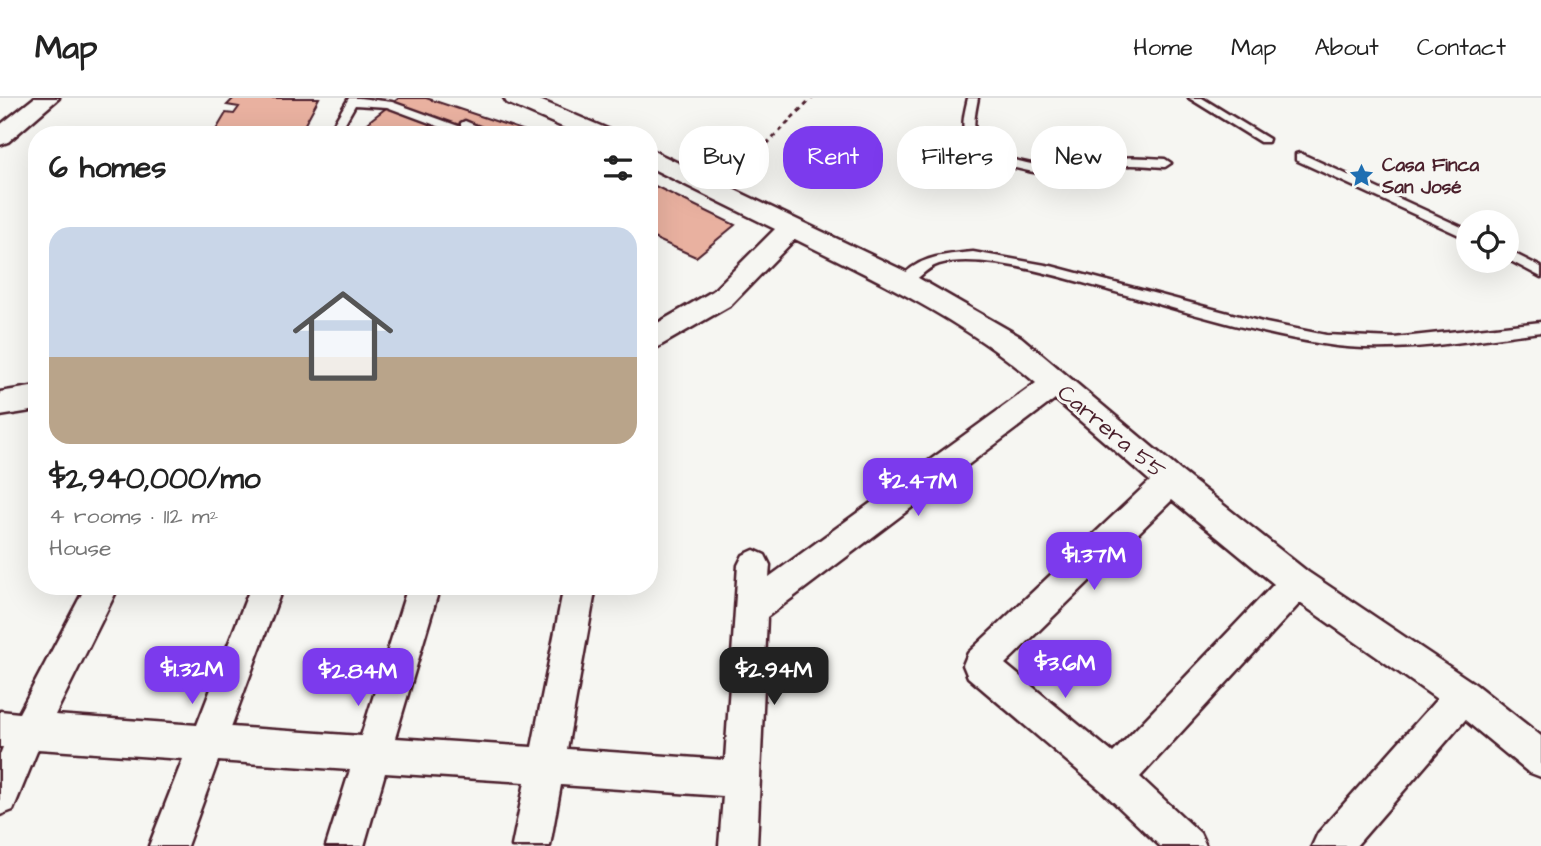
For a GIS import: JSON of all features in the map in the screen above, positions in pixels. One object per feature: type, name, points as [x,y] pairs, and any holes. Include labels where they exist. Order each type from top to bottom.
[{"type":"street","points":[[0,137],[48,98]]},
{"type":"street","points":[[514,98],[581,126]]},
{"type":"street","name":"Carrera 55","points":[[658,162],[904,282],[1011,345],[1171,481],[1297,583],[1463,696],[1541,759]]},
{"type":"street","points":[[658,336],[722,298],[791,228]]},
{"type":"street","points":[[751,610],[1055,384]]},
{"type":"street","points":[[0,404],[28,399]]},
{"type":"street","points":[[1171,481],[980,665],[1115,778],[1187,846]]},
{"type":"street","points":[[738,846],[754,565]]},
{"type":"street","points":[[1115,778],[1297,583]]},
{"type":"street","points":[[0,797],[14,730],[97,595]]},
{"type":"street","points":[[168,846],[264,595]]},
{"type":"street","points":[[345,846],[421,595]]},
{"type":"street","points":[[531,846],[578,595]]},
{"type":"street","points":[[1331,846],[1463,696]]},
{"type":"street","points":[[14,730],[742,779]]},
{"type":"lane","points":[[354,99],[383,98]]},
{"type":"lane","points":[[390,98],[468,126]]},
{"type":"lane","points":[[973,98],[969,125],[972,142],[984,155],[1050,171],[1086,172],[1106,164],[1126,162],[1165,163]]},
{"type":"lane","points":[[1194,98],[1264,139]]},
{"type":"lane","points":[[338,126],[354,99]]},
{"type":"lane","points":[[354,99],[388,104],[448,126]]},
{"type":"lane","points":[[1300,157],[1456,229]]},
{"type":"lane","points":[[904,282],[918,269],[936,260],[973,256],[1051,270],[1266,328],[1326,340],[1394,343],[1541,327]]},
{"type":"lane","points":[[1519,260],[1541,272]]},
{"type":"path","points":[[719,192],[812,98]]},
{"type":"building","points":[[234,98],[319,98],[304,126],[218,126],[226,113],[234,114],[239,107],[227,105]]},
{"type":"building","points":[[399,98],[426,98],[510,126],[378,126],[368,122]]},
{"type":"building","points":[[658,187],[735,225],[696,257],[658,240]]},
{"type":"place","name":"Casa Finca San José","points":[[1362,175]]}]
